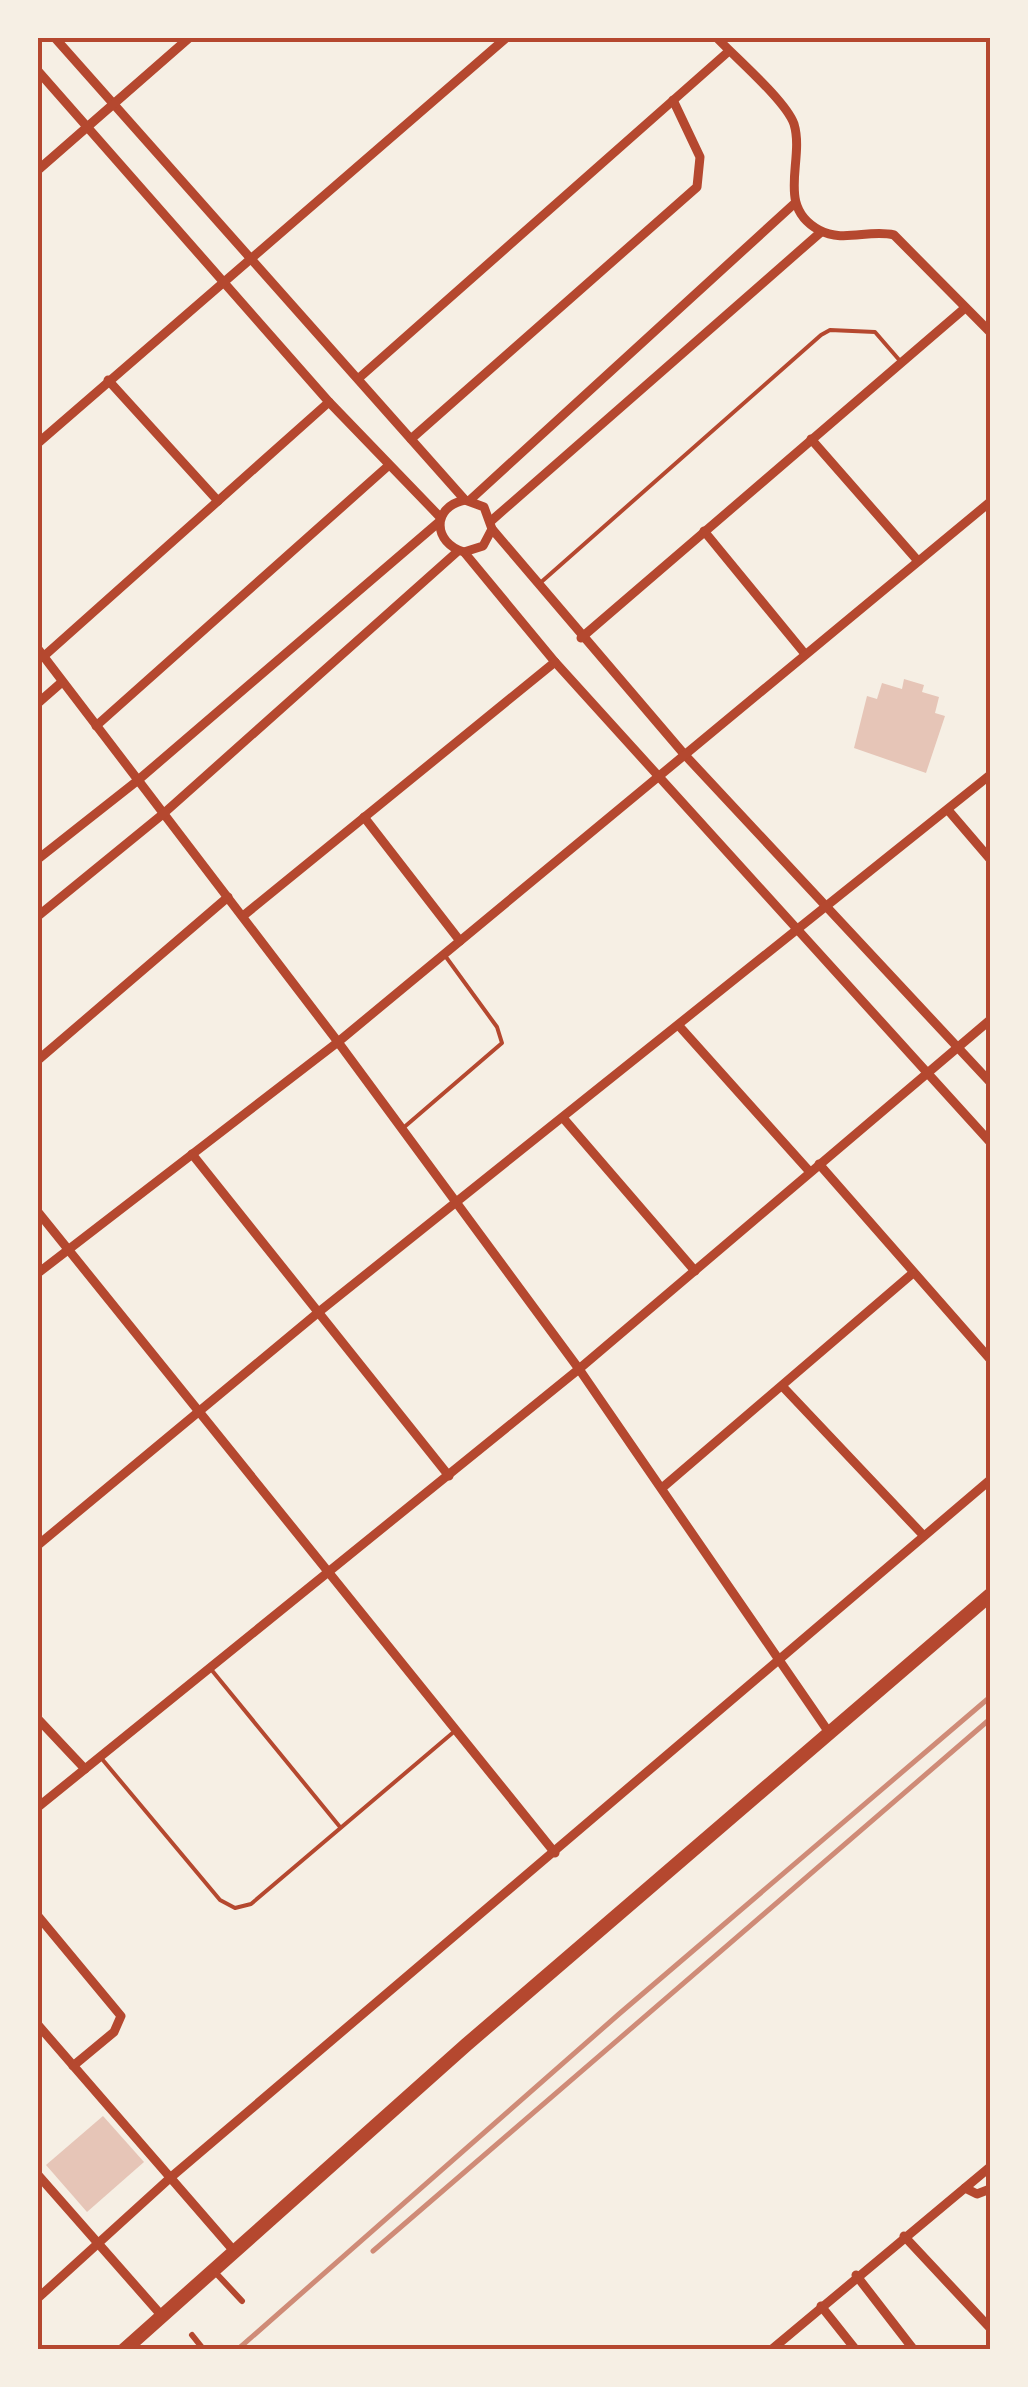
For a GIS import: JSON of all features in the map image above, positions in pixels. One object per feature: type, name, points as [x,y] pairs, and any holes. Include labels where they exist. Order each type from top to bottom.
[{"type":"main road","points":[[124,2350],[466,2045],[990,1596]]},
{"type":"street","points":[[55,38],[411,439],[468,500],[484,508],[492,525],[581,638],[684,754],[990,1082]]},
{"type":"street","points":[[38,170],[189,38]]},
{"type":"street","points":[[38,443],[506,38]]},
{"type":"street","points":[[718,38],[791,117],[796,141],[795,203],[806,220],[821,232],[894,235],[990,332]]},
{"type":"street","points":[[359,378],[729,50]]},
{"type":"street","points":[[38,71],[329,402],[440,520],[440,534],[461,552],[555,662],[932,1073],[990,1142]]},
{"type":"street","points":[[411,439],[697,187],[700,157],[674,100]]},
{"type":"street","points":[[38,859],[137,781],[440,520],[455,502],[468,500],[795,203]]},
{"type":"street","points":[[38,916],[162,814],[461,552],[482,546],[492,525],[821,232]]},
{"type":"street","points":[[581,638],[965,308]]},
{"type":"street","points":[[108,380],[218,501]]},
{"type":"street","points":[[329,402],[40,653],[338,1042],[579,1369],[830,1734]]},
{"type":"street","points":[[812,439],[918,561]]},
{"type":"street","points":[[96,726],[388,466]]},
{"type":"street","points":[[38,1273],[338,1042],[990,502]]},
{"type":"street","points":[[704,530],[805,654]]},
{"type":"street","points":[[242,916],[555,662]]},
{"type":"street","points":[[38,703],[62,682]]},
{"type":"street","points":[[38,1545],[320,1311],[458,1205],[990,776]]},
{"type":"street","points":[[948,810],[990,858]]},
{"type":"street","points":[[364,817],[460,940]]},
{"type":"street","points":[[38,1060],[228,897]]},
{"type":"street","points":[[38,1807],[579,1369],[990,1020]]},
{"type":"street","points":[[680,1027],[990,1360]]},
{"type":"street","points":[[564,1120],[695,1271]]},
{"type":"street","points":[[192,1154],[449,1476]]},
{"type":"street","points":[[38,1212],[555,1853]]},
{"type":"street","points":[[662,1488],[784,1388],[913,1273]]},
{"type":"street","points":[[784,1388],[923,1535]]},
{"type":"street","points":[[38,2298],[170,2178],[990,1480]]},
{"type":"street","points":[[38,1718],[85,1769]]},
{"type":"street","points":[[38,1916],[121,2016],[114,2032],[72,2066]]},
{"type":"street","points":[[38,2025],[234,2250]]},
{"type":"street","points":[[771,2350],[856,2275],[990,2167]]},
{"type":"street","points":[[38,2176],[162,2316]]},
{"type":"street","points":[[965,2188],[977,2194],[990,2190]]},
{"type":"street","points":[[904,2236],[990,2328]]},
{"type":"street","points":[[214,2270],[242,2301]]},
{"type":"street","points":[[856,2275],[914,2350]]},
{"type":"street","points":[[821,2306],[856,2350]]},
{"type":"street","points":[[192,2336],[204,2350]]},
{"type":"lane","points":[[538,585],[820,335],[830,330],[874,332],[901,362]]},
{"type":"lane","points":[[402,1129],[502,1043],[496,1027],[443,953]]},
{"type":"lane","points":[[210,1668],[340,1828]]},
{"type":"lane","points":[[100,1757],[220,1900],[235,1908],[250,1904],[456,1730]]},
{"type":"building","points":[[904,679],[924,685],[922,692],[939,697],[935,713],[945,716],[926,773],[854,748],[867,696],[877,699],[882,683],[902,689]]},
{"type":"building","points":[[103,2116],[144,2162],[87,2212],[46,2165]]},
{"type":"railway","points":[[237,2350],[619,2014],[990,1697]]},
{"type":"railway","points":[[373,2251],[990,1719]]}]
